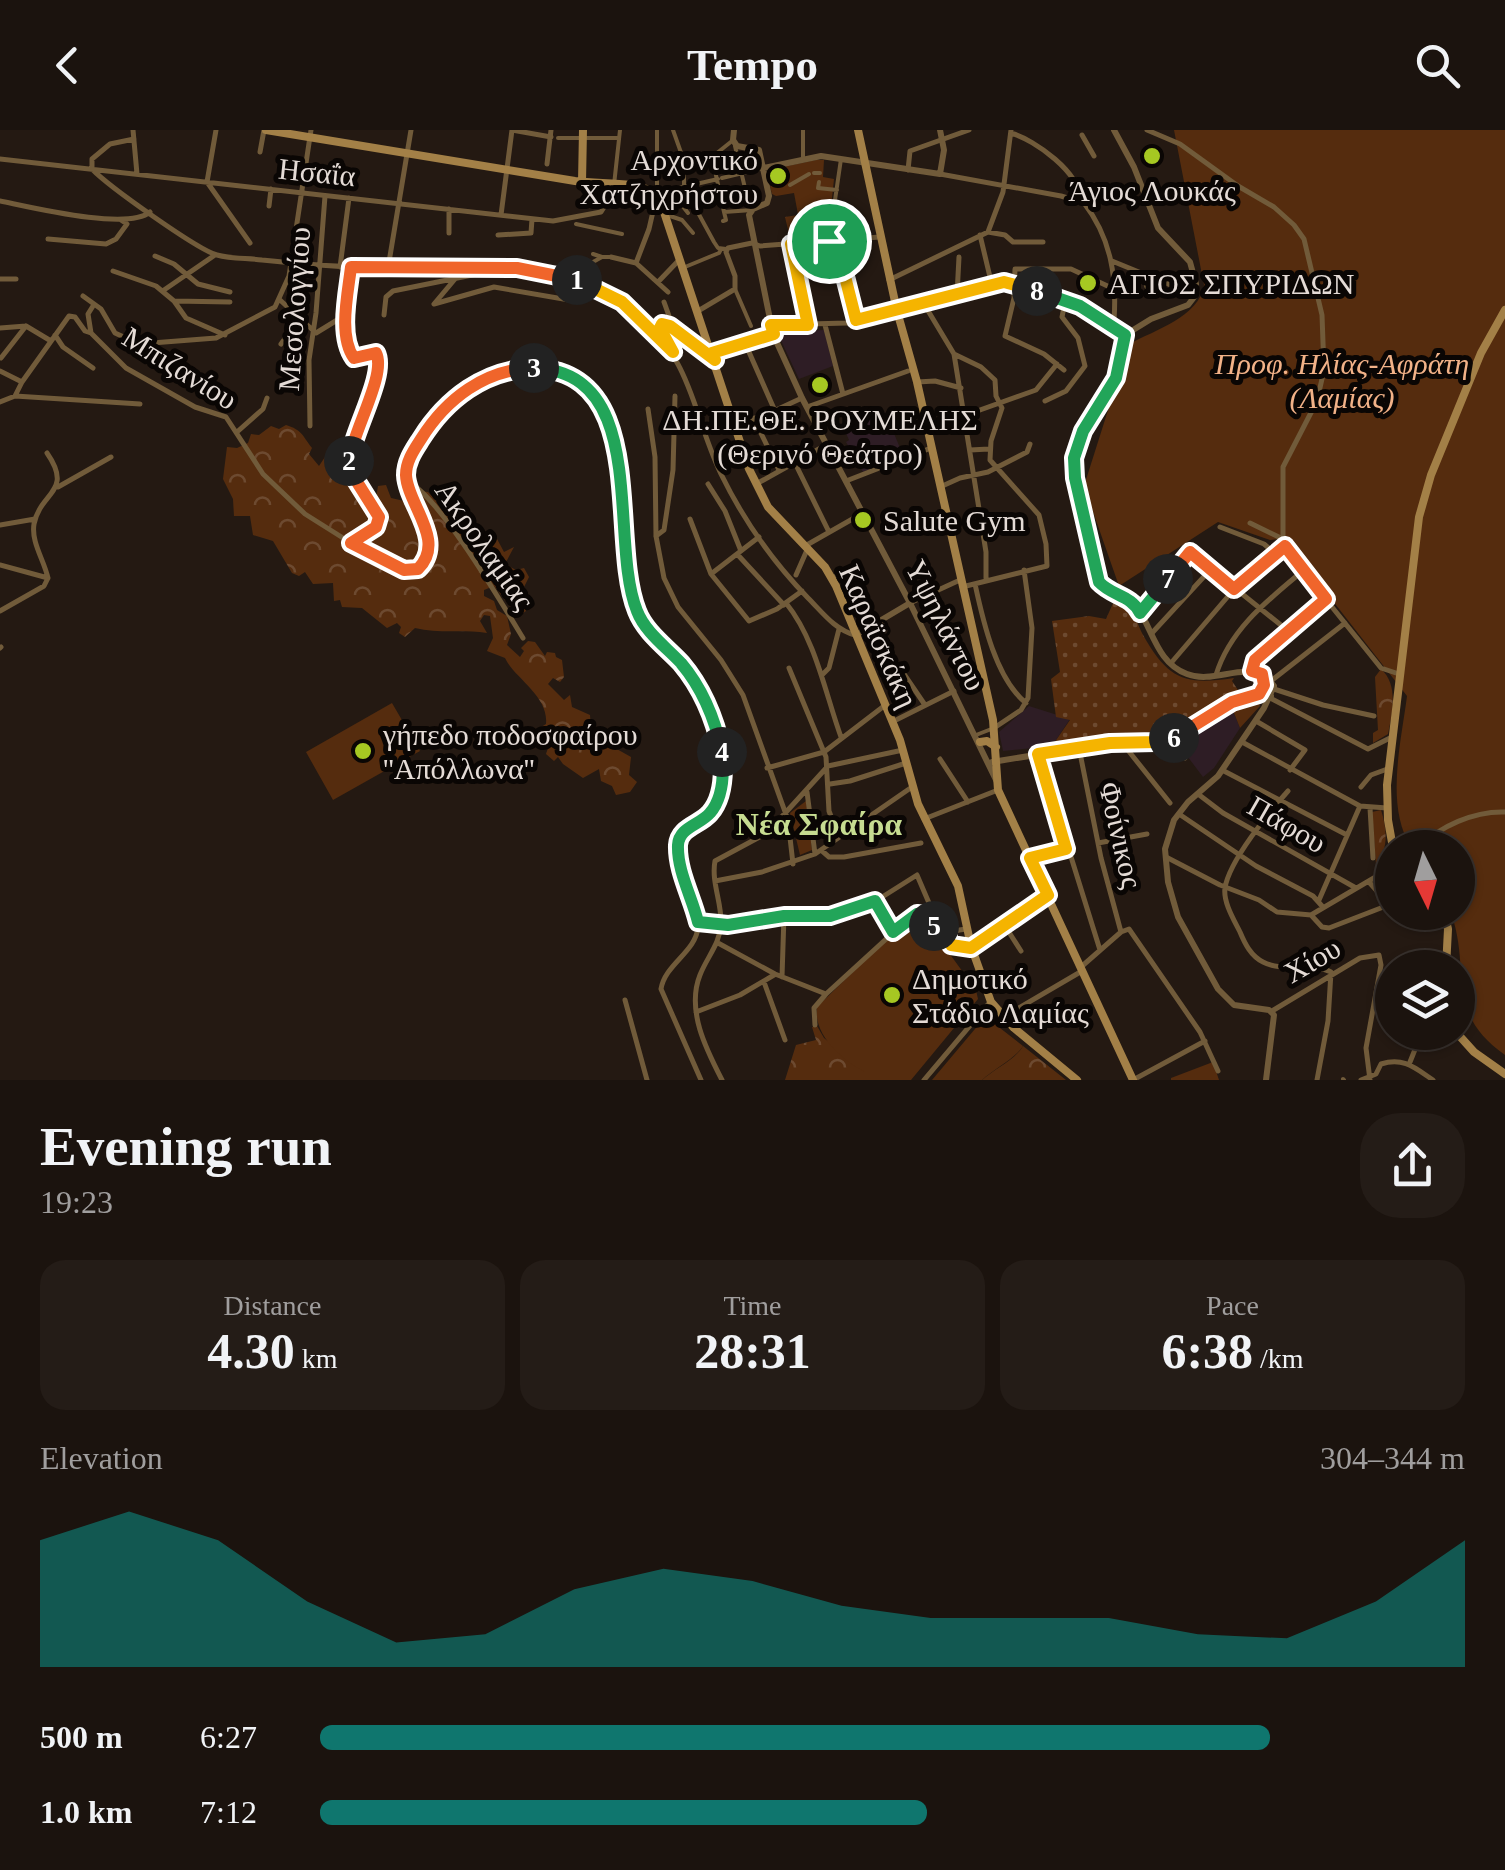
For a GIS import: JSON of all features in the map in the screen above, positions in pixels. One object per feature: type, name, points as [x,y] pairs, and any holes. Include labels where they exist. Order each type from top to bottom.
[{"type":"main road","points":[[265,130],[311,134],[582,182],[630,183],[657,193]]},
{"type":"main road","points":[[858,130],[896,311],[918,382],[994,728],[993,762]]},
{"type":"main road","points":[[582,182],[583,134]]},
{"type":"main road","name":"Καραϊσκάκη","points":[[657,193],[755,484],[768,507],[832,577],[904,750],[924,819],[960,890],[966,929],[990,1002],[1002,1017],[1077,1080]]},
{"type":"main road","points":[[1390,830],[1386,808],[1422,503],[1481,353],[1505,310]]},
{"type":"main road","points":[[978,738],[996,748]]},
{"type":"main road","name":"Υψηλάντου","points":[[993,762],[998,786],[1133,1080]]},
{"type":"main road","points":[[1472,1050],[1505,1074]]},
{"type":"street","points":[[133,130],[137,174]]},
{"type":"street","points":[[216,130],[207,182],[251,247]]},
{"type":"street","points":[[260,152],[265,130]]},
{"type":"street","points":[[390,268],[410,130]]},
{"type":"street","points":[[502,214],[512,130],[619,138]]},
{"type":"street","points":[[620,130],[603,210],[574,216],[572,222],[622,234]]},
{"type":"street","name":"Καραϊσκάκη","points":[[657,130],[657,193]]},
{"type":"street","points":[[673,130],[690,158],[684,187],[694,210],[724,249],[750,326]]},
{"type":"street","points":[[803,130],[804,159]]},
{"type":"street","points":[[940,130],[940,174]]},
{"type":"street","points":[[908,170],[910,151],[969,130]]},
{"type":"street","points":[[1114,130],[1134,167],[1158,228],[1190,262],[1196,284],[1188,305],[1151,319],[1125,335],[1116,378],[1080,437],[1074,464],[1099,582],[1131,600],[1171,664],[1190,676],[1252,671],[1262,674],[1272,691],[1368,749],[1394,737]]},
{"type":"street","points":[[1148,130],[1180,144],[1274,207],[1294,225],[1305,243],[1322,315],[1324,370],[1318,401],[1284,466],[1284,543],[1234,589],[1171,664]]},
{"type":"street","points":[[988,232],[1004,184],[1011,132],[1053,158],[1075,182],[1082,202],[1109,246],[1114,320]]},
{"type":"street","points":[[83,296],[100,309],[115,333],[138,344],[210,339],[268,311],[280,300],[290,263],[311,134]]},
{"type":"street","points":[[547,164],[553,135]]},
{"type":"street","points":[[1082,135],[1094,156]]},
{"type":"street","points":[[723,221],[726,220],[719,179],[712,158],[732,136]]},
{"type":"street","points":[[724,212],[769,200],[758,148],[732,136]]},
{"type":"street","points":[[732,136],[751,207]]},
{"type":"street","points":[[134,139],[100,150],[92,159],[92,169],[215,255],[351,267],[530,270],[598,288],[632,310],[673,352]]},
{"type":"street","points":[[707,154],[715,154]]},
{"type":"street","points":[[656,156],[690,158]]},
{"type":"street","points":[[636,263],[657,193],[821,156],[1004,184],[1082,202]]},
{"type":"street","points":[[840,158],[832,241],[856,320]]},
{"type":"street","name":"Ησαΐα","points":[[0,159],[552,221],[574,216]]},
{"type":"street","points":[[790,185],[814,173]]},
{"type":"street","points":[[819,182],[818,188],[836,190]]},
{"type":"street","points":[[269,206],[270,189]]},
{"type":"street","points":[[670,190],[688,214]]},
{"type":"street","name":"Μεσολογγίου","points":[[310,426],[308,371],[325,195]]},
{"type":"street","points":[[340,266],[349,198]]},
{"type":"street","points":[[0,201],[120,219],[142,218],[150,212]]},
{"type":"street","name":"Υψηλάντου","points":[[751,207],[750,220],[772,330],[806,407],[993,762]]},
{"type":"street","points":[[449,209],[449,233]]},
{"type":"street","points":[[682,220],[694,210]]},
{"type":"street","points":[[667,216],[682,220],[693,233]]},
{"type":"street","points":[[498,236],[531,233],[532,218]]},
{"type":"street","points":[[48,240],[106,244],[127,228],[120,219]]},
{"type":"street","points":[[890,280],[988,232],[1008,236],[1014,242],[1043,242]]},
{"type":"street","points":[[980,235],[995,284]]},
{"type":"street","points":[[684,268],[708,260],[724,249],[755,244],[880,237]]},
{"type":"street","points":[[791,244],[808,325]]},
{"type":"street","points":[[593,254],[602,258]]},
{"type":"street","points":[[163,290],[215,255]]},
{"type":"street","points":[[155,256],[174,264],[198,284],[230,292]]},
{"type":"street","points":[[584,266],[611,257],[636,263],[668,292]]},
{"type":"street","points":[[658,282],[681,258]]},
{"type":"street","points":[[957,295],[959,258]]},
{"type":"street","points":[[1112,261],[1173,286]]},
{"type":"street","points":[[351,267],[347,314],[351,356],[374,352],[380,362],[349,462],[378,513],[378,522],[370,533],[351,543]]},
{"type":"street","points":[[384,314],[386,296],[393,292],[492,269]]},
{"type":"street","points":[[492,269],[494,287]]},
{"type":"street","points":[[1064,370],[1038,350],[1007,338],[1004,332],[1014,298],[1015,269],[1071,269],[1114,289]]},
{"type":"street","points":[[112,270],[163,290],[186,318],[225,335]]},
{"type":"street","points":[[1142,273],[1147,287]]},
{"type":"street","points":[[0,279],[16,279]]},
{"type":"street","points":[[455,279],[434,304],[494,287],[575,301]]},
{"type":"street","points":[[1001,401],[1002,416],[989,449],[990,460],[1039,516],[1046,566],[986,578],[975,584],[961,583],[910,603],[855,635],[840,628],[802,592],[758,537],[720,471],[695,397],[660,327],[664,324],[714,356],[772,330],[856,320],[1012,283],[1080,306],[1125,335]]},
{"type":"street","points":[[698,310],[735,289]]},
{"type":"street","points":[[174,300],[230,302]]},
{"type":"street","points":[[280,300],[314,332],[323,332],[347,314]]},
{"type":"street","points":[[1045,401],[1066,391],[1085,366],[1078,338],[1062,317],[1065,300]]},
{"type":"street","points":[[664,302],[674,330]]},
{"type":"street","points":[[924,304],[954,354],[986,552],[986,578]]},
{"type":"street","name":"Μπιζανίου","points":[[93,306],[88,316],[91,333],[130,370],[195,406],[224,416],[263,474],[305,514],[404,570],[422,566],[427,554],[426,533],[407,482]]},
{"type":"street","points":[[16,396],[64,320],[72,316],[91,333]]},
{"type":"street","points":[[281,344],[300,318]]},
{"type":"street","points":[[825,325],[844,394]]},
{"type":"street","points":[[22,382],[0,362],[26,326]]},
{"type":"street","points":[[0,328],[26,326],[53,338],[94,368]]},
{"type":"street","points":[[746,343],[774,411]]},
{"type":"street","points":[[954,354],[990,373],[995,380],[997,400],[1001,401]]},
{"type":"street","points":[[297,364],[308,371]]},
{"type":"street","points":[[966,415],[1036,390],[1057,364]]},
{"type":"street","points":[[407,482],[408,462],[439,415],[462,393],[500,372],[535,368],[560,371],[595,398],[610,430],[619,464],[629,580],[636,608],[644,624],[698,684],[722,752],[723,778],[714,808],[684,832],[678,844],[698,922],[696,936],[667,970],[661,989],[698,1078]]},
{"type":"street","points":[[806,407],[908,371]]},
{"type":"street","points":[[918,382],[961,388]]},
{"type":"street","points":[[0,402],[16,396],[140,404]]},
{"type":"street","points":[[656,536],[664,530],[672,470],[675,396]]},
{"type":"street","points":[[238,432],[264,409],[267,398]]},
{"type":"street","points":[[733,424],[802,398]]},
{"type":"street","points":[[648,409],[655,457],[656,536],[666,584],[740,690],[786,814],[793,864]]},
{"type":"street","points":[[754,419],[779,471]]},
{"type":"street","points":[[940,487],[1028,452],[1030,444]]},
{"type":"street","points":[[755,484],[826,445]]},
{"type":"street","points":[[846,482],[932,448]]},
{"type":"street","points":[[970,450],[989,449]]},
{"type":"street","points":[[47,453],[56,469],[58,487]]},
{"type":"street","points":[[0,611],[44,586],[48,578],[36,541],[35,519],[58,487],[111,458]]},
{"type":"street","points":[[795,463],[829,532]]},
{"type":"street","name":"Ακρολαμίας","points":[[407,482],[420,488],[436,509],[523,638]]},
{"type":"street","points":[[708,484],[725,511],[739,552],[785,604],[822,675],[841,737]]},
{"type":"street","points":[[796,574],[806,548],[863,512]]},
{"type":"street","points":[[0,525],[35,519]]},
{"type":"street","points":[[690,520],[710,574],[749,621],[802,592]]},
{"type":"street","points":[[1250,522],[1284,543],[1383,670],[1402,674]]},
{"type":"street","points":[[1220,527],[1264,544],[1276,554]]},
{"type":"street","points":[[710,574],[758,537]]},
{"type":"street","points":[[1140,613],[1190,552],[1286,630]]},
{"type":"street","points":[[1,566],[48,578]]},
{"type":"street","points":[[1150,636],[1212,569]]},
{"type":"street","points":[[978,738],[1022,710],[1026,703],[1032,628],[1024,570]]},
{"type":"street","points":[[1216,675],[1235,636],[1259,608],[1304,570]]},
{"type":"street","points":[[832,577],[840,575],[925,706]]},
{"type":"street","points":[[975,584],[992,646],[1014,692],[1026,703]]},
{"type":"street","points":[[1252,671],[1255,660],[1326,599]]},
{"type":"street","points":[[1266,1080],[1276,1022],[1272,1011],[1235,1006],[1220,991],[1178,917],[1166,857],[1168,833],[1179,814],[1222,770],[1272,691],[1345,623]]},
{"type":"street","points":[[822,675],[830,668],[840,628]]},
{"type":"street","points":[[789,668],[824,752],[830,784],[829,811],[839,836]]},
{"type":"street","points":[[1259,694],[1264,685],[1262,674]]},
{"type":"street","points":[[892,722],[954,691]]},
{"type":"street","points":[[993,762],[1170,739],[1232,702],[1272,691],[1374,716]]},
{"type":"street","points":[[767,768],[824,752],[884,706]]},
{"type":"street","points":[[1256,721],[1305,750],[1290,770]]},
{"type":"street","points":[[1170,739],[1185,758]]},
{"type":"street","points":[[1124,742],[1170,803]]},
{"type":"street","points":[[1242,742],[1360,806],[1386,808]]},
{"type":"street","name":"Φοίνικος","points":[[1079,748],[1121,932],[1129,929],[1205,1041],[1218,1072]]},
{"type":"street","points":[[722,1080],[696,1012],[696,985],[718,942],[721,925],[713,868],[716,858],[767,832],[828,766],[904,750]]},
{"type":"street","points":[[1038,754],[1100,950]]},
{"type":"street","points":[[940,759],[968,802]]},
{"type":"street","points":[[830,784],[906,762]]},
{"type":"street","points":[[1361,787],[1371,775],[1390,768]]},
{"type":"street","points":[[1222,770],[1348,835]]},
{"type":"street","points":[[924,819],[998,786]]},
{"type":"street","points":[[715,881],[793,864],[818,852],[912,787]]},
{"type":"street","points":[[806,790],[818,852]]},
{"type":"street","points":[[1288,791],[1241,856],[1226,888],[1236,925],[1258,959],[1285,968],[1326,969],[1332,976],[1317,1080]]},
{"type":"street","name":"Πάφου","points":[[1198,794],[1257,833],[1356,888]]},
{"type":"street","points":[[1321,904],[1360,806]]},
{"type":"street","points":[[1370,808],[1373,858]]},
{"type":"street","points":[[1440,830],[1469,818],[1505,812]]},
{"type":"street","points":[[1179,814],[1321,904]]},
{"type":"street","points":[[1098,843],[1147,834]]},
{"type":"street","points":[[818,852],[834,858],[921,842]]},
{"type":"street","points":[[1030,858],[1066,849]]},
{"type":"street","points":[[1166,857],[1277,912],[1310,915],[1322,927],[1329,928],[1386,906],[1369,882]]},
{"type":"street","points":[[698,922],[721,925],[784,916],[834,916],[875,901],[917,876],[929,903],[925,915]]},
{"type":"street","points":[[1310,915],[1321,904],[1375,878]]},
{"type":"street","points":[[925,915],[955,947],[971,947],[1048,895]]},
{"type":"street","points":[[875,901],[893,932]]},
{"type":"street","points":[[815,1026],[814,1008],[826,994],[912,916],[925,915]]},
{"type":"street","points":[[779,975],[784,916]]},
{"type":"street","points":[[1005,926],[1021,951]]},
{"type":"street","points":[[948,938],[953,931],[966,929]]},
{"type":"street","points":[[1002,1017],[1082,969],[1121,932]]},
{"type":"street","points":[[718,942],[779,975],[826,994]]},
{"type":"street","name":"Χίου","points":[[1272,1011],[1365,956],[1377,954],[1381,965],[1366,1048],[1370,1079]]},
{"type":"street","points":[[696,1012],[779,975]]},
{"type":"street","points":[[764,981],[785,1040]]},
{"type":"street","points":[[624,1000],[647,1080]]},
{"type":"street","points":[[924,1080],[990,1002]]},
{"type":"street","points":[[1133,1080],[1205,1041]]},
{"type":"street","points":[[1410,1063],[1415,1050]]},
{"type":"street","points":[[1361,1080],[1370,1079],[1384,1062],[1410,1063],[1433,1080]]},
{"type":"shaded area","points":[[824,330],[833,366],[799,379],[777,332]]},
{"type":"shaded area","points":[[885,412],[903,455],[863,472],[846,442],[849,440],[844,429]]},
{"type":"shaded area","points":[[1029,706],[1070,719],[1052,746],[1003,751],[999,732]]},
{"type":"shaded area","points":[[1232,708],[1240,728],[1214,768],[1203,777],[1178,744]]},
{"type":"green space","name":"Προφ. Ηλίας-Αφράτη (Λαμίας)","points":[[1174,130],[1505,130],[1505,1055],[1475,1025],[1475,950],[1459,950],[1456,930],[1475,930],[1475,830],[1403,830],[1397,774],[1407,696],[1297,555],[1288,538],[1270,540],[1218,522],[1119,586],[1084,486],[1129,344],[1185,314],[1194,306],[1204,285]]},
{"type":"green space","points":[[824,160],[823,177],[834,179],[831,208],[797,209],[794,193],[772,194],[770,186],[786,182],[783,167]]},
{"type":"green space","points":[[820,207],[820,239],[791,242],[785,217],[798,215],[797,209]]},
{"type":"green space","points":[[286,425],[304,436],[312,448],[309,454],[319,466],[327,454],[336,456],[348,483],[364,498],[376,498],[378,486],[386,485],[391,498],[404,501],[415,513],[421,511],[415,501],[418,491],[428,492],[437,502],[446,497],[482,530],[496,537],[504,552],[514,547],[505,564],[516,570],[524,568],[529,577],[522,591],[526,611],[519,616],[519,610],[512,609],[494,586],[484,590],[484,596],[507,616],[511,634],[507,645],[520,657],[524,651],[521,648],[528,641],[535,642],[545,656],[547,652],[555,653],[562,660],[564,677],[560,682],[553,678],[548,684],[564,700],[570,695],[572,707],[590,715],[591,729],[603,731],[606,743],[631,757],[629,775],[637,782],[630,792],[616,795],[612,786],[601,781],[599,769],[583,778],[558,757],[554,761],[546,754],[548,748],[541,742],[538,729],[546,724],[542,705],[505,658],[487,651],[493,638],[490,616],[484,615],[480,621],[487,633],[415,628],[405,637],[399,633],[401,627],[397,623],[387,628],[362,608],[342,607],[340,600],[334,601],[333,583],[313,584],[305,572],[299,576],[292,573],[273,541],[253,535],[250,516],[234,516],[233,499],[223,479],[227,447],[237,448],[248,443],[251,434]]},
{"type":"green space","points":[[1114,601],[1130,607],[1152,650],[1171,671],[1191,680],[1234,678],[1238,690],[1244,691],[1164,735],[1116,736],[1052,746],[1070,720],[1056,717],[1051,679],[1060,672],[1052,621],[1089,616],[1106,619]]},
{"type":"green space","points":[[1381,669],[1390,683],[1392,708],[1388,734],[1373,743],[1373,733],[1378,730],[1375,677]]},
{"type":"green space","points":[[1258,700],[1260,706],[1240,728],[1232,708]]},
{"type":"green space","name":"γήπεδο ποδοσφαίρου ''Απόλλωνα''","points":[[392,703],[420,751],[333,800],[306,752]]},
{"type":"green space","points":[[806,801],[812,850],[800,855],[790,813]]},
{"type":"green space","points":[[1381,810],[1385,824],[1385,830],[1375,830],[1375,852],[1372,812]]},
{"type":"green space","points":[[915,917],[925,920],[976,990],[978,999],[911,1080],[865,1080],[865,1072],[847,1061],[824,1037],[817,1007],[899,927]]},
{"type":"green space","points":[[991,1021],[1023,1046],[1020,1050],[982,1080],[932,1080],[980,1023]]},
{"type":"green space","points":[[817,1026],[824,1038],[866,1072],[865,1080],[785,1080],[796,1045],[816,1040],[812,1027]]},
{"type":"green space","points":[[1023,1046],[1066,1080],[982,1080]]},
{"type":"green space","points":[[1213,1062],[1219,1080],[1171,1080],[1171,1078]]},
{"type":"place","name":"Άγιος Λουκάς","points":[[1152,156]]},
{"type":"place","name":"Αρχοντικό Χατζηχρήστου","points":[[778,176]]},
{"type":"place","name":"ΑΓΙΟΣ ΣΠΥΡΙΔΩΝ","points":[[1088,283]]},
{"type":"place","name":"ΔΗ.ΠΕ.ΘΕ. ΡΟΥΜΕΛΗΣ (Θερινό Θεάτρο)","points":[[820,385]]},
{"type":"place","name":"Salute Gym","points":[[863,520]]},
{"type":"place","name":"γήπεδο ποδοσφαίρου ''Απόλλωνα''","points":[[363,751]]},
{"type":"place","name":"Δημοτικό Στάδιο Λαμίας","points":[[892,995]]},
{"type":"district","name":"Νέα Σφαίρα","points":[[819,824]]},
{"type":"route","points":[[829,241],[836,241],[856,320],[1004,282],[1080,306],[1125,335],[1116,378],[1083,431],[1074,458],[1092,560],[1099,582],[1106,589],[1131,600],[1140,613],[1190,552],[1234,589],[1285,546],[1326,599],[1255,660],[1252,671],[1262,674],[1264,680],[1259,694],[1232,702],[1167,740],[1110,743],[1038,754],[1066,849],[1030,858],[1048,895],[971,948],[951,945],[922,914],[912,916],[893,932],[875,901],[839,915],[784,916],[728,925],[698,922],[678,844],[684,832],[714,808],[723,778],[720,744],[698,684],[644,624],[636,608],[629,584],[615,445],[595,398],[574,378],[546,368],[505,370],[462,393],[425,432],[406,470],[426,533],[427,554],[422,566],[404,570],[351,543],[370,533],[378,522],[378,513],[350,470],[349,462],[380,362],[374,352],[356,358],[349,352],[346,326],[351,267],[517,268],[580,281],[622,302],[673,352],[660,328],[662,324],[715,360],[712,353],[774,334],[771,325],[808,325],[791,244],[829,241]]}]
